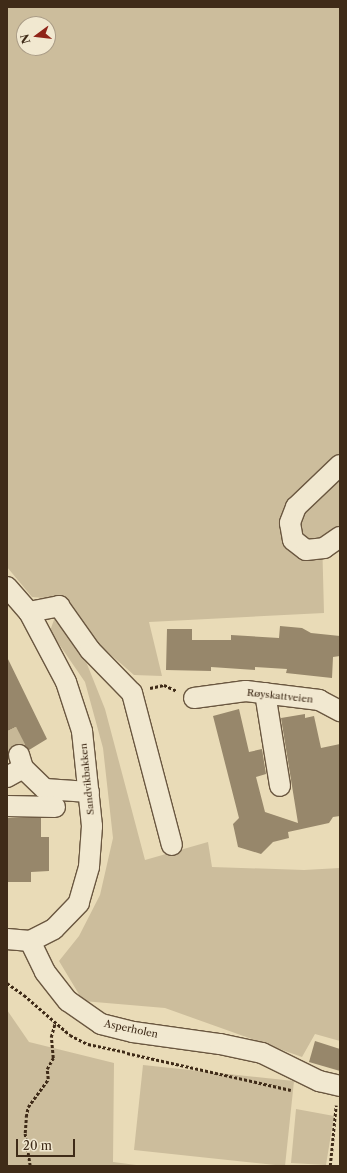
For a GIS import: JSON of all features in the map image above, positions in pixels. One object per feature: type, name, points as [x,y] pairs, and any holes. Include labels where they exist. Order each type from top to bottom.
[{"type":"street","points":[[340,465],[296,506],[290,523],[293,540],[306,550],[324,548],[340,537]]},
{"type":"street","name":"Sandvikbakken","points":[[7,587],[29,612],[66,682],[82,731],[92,826],[89,867],[79,903],[54,929],[30,941]]},
{"type":"street","points":[[29,612],[59,606],[90,650],[132,693],[172,845]]},
{"type":"street","name":"Røyskattveien","points":[[194,698],[246,691],[319,700],[340,711]]},
{"type":"street","points":[[265,694],[280,786]]},
{"type":"street","points":[[17,767],[45,789],[89,792]]},
{"type":"street","points":[[7,806],[55,807]]},
{"type":"street","points":[[7,939],[30,941]]},
{"type":"street","name":"Asperholen","points":[[30,941],[45,972],[68,1002],[101,1024],[133,1032],[210,1042],[262,1053],[319,1081],[338,1086]]},
{"type":"path","points":[[132,693],[164,685],[194,698]]},
{"type":"path","points":[[30,1166],[25,1133],[26,1117],[28,1107],[48,1079],[47,1069],[53,1058],[51,1037],[55,1023]]},
{"type":"path","points":[[127,1053],[289,1090],[295,1089]]},
{"type":"path","points":[[330,1166],[334,1145],[338,1086]]},
{"type":"shaded area","points":[[7,7],[340,7],[340,528],[322,536],[324,613],[149,622],[162,676],[134,675],[95,641],[67,600],[32,597],[7,567]]},
{"type":"shaded area","points":[[55,617],[85,659],[105,709],[145,860],[208,842],[212,867],[304,870],[340,868],[340,1041],[315,1034],[302,1057],[165,1008],[83,1001],[59,961],[79,936],[100,895],[113,838],[103,748],[85,682],[50,631]]},
{"type":"shaded area","points":[[7,1010],[29,1042],[114,1063],[113,1162],[144,1166],[7,1166]]},
{"type":"shaded area","points":[[143,1065],[294,1081],[285,1166],[134,1150]]},
{"type":"shaded area","points":[[296,1109],[334,1116],[326,1165],[291,1163]]},
{"type":"building","points":[[280,626],[302,628],[311,633],[340,636],[340,656],[333,657],[332,678],[286,673],[287,669],[255,667],[255,670],[211,667],[211,671],[166,670],[167,629],[192,629],[192,640],[231,640],[231,635],[279,638]]},
{"type":"building","points":[[7,657],[47,739],[29,750],[22,744],[15,744],[8,752],[7,761]]},
{"type":"building","points":[[239,709],[249,752],[262,749],[266,774],[256,777],[265,812],[298,823],[281,718],[305,714],[305,718],[314,716],[321,748],[340,744],[340,816],[333,817],[329,823],[288,832],[289,838],[273,842],[261,854],[238,847],[233,824],[239,818],[213,716]]},
{"type":"building","points":[[7,818],[41,818],[41,837],[49,837],[49,871],[31,872],[31,882],[7,882]]},
{"type":"building","points":[[315,1041],[340,1049],[340,1071],[309,1062]]},
{"type":"tunnel","points":[[7,731],[19,755]]}]
